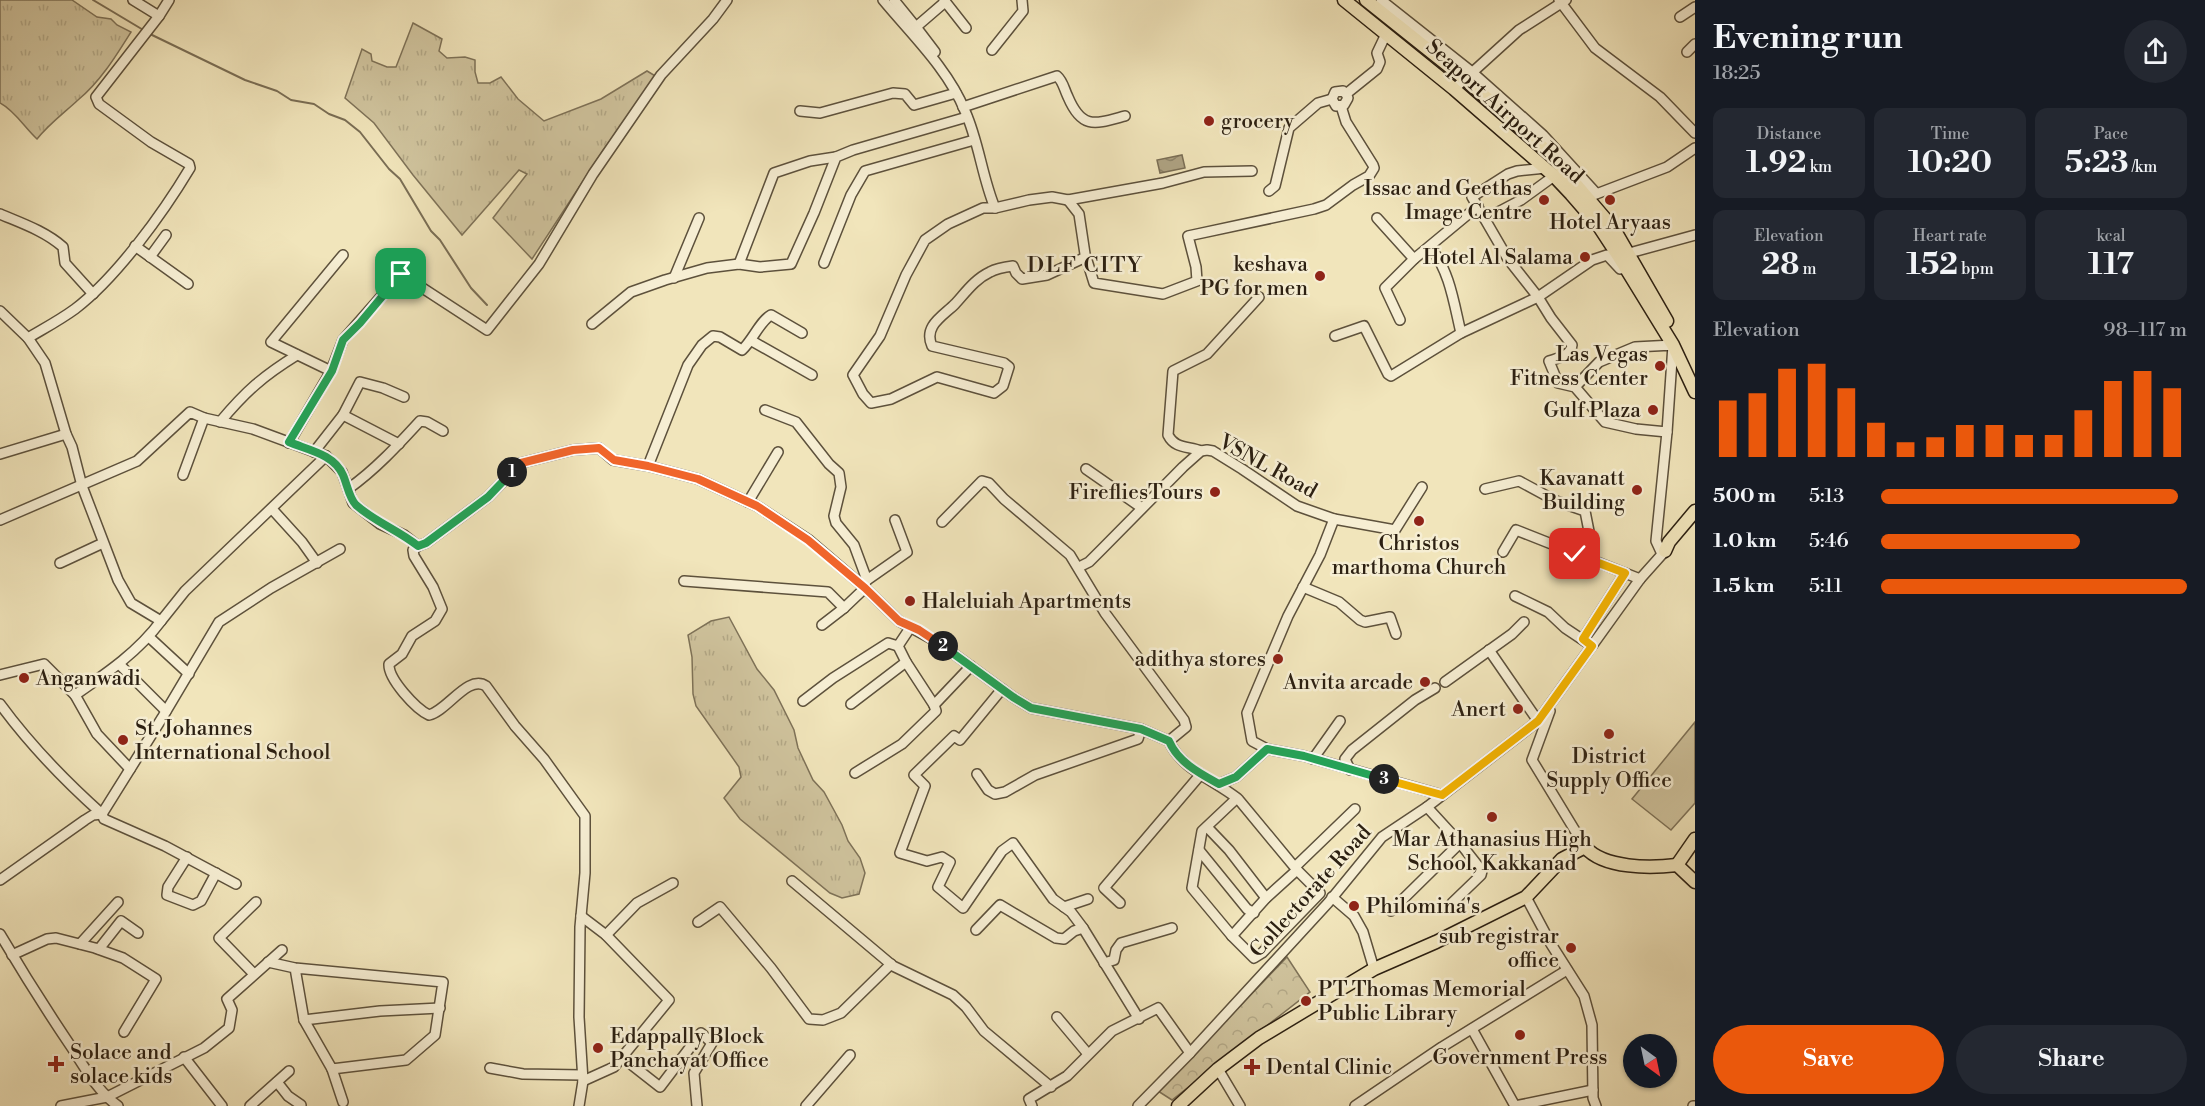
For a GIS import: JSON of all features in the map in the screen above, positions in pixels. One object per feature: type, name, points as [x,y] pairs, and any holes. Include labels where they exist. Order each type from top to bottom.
[{"type":"main road","name":"Seaport Airport Road","points":[[1344,0],[1356,5],[1386,34],[1550,172],[1624,255],[1674,332],[1695,375]]},
{"type":"main road","name":"Seaport Airport Road","points":[[1366,0],[1468,76],[1592,195],[1614,229],[1635,283],[1672,345],[1695,392]]},
{"type":"main road","name":"Collectorate Road","points":[[1662,552],[1695,511]]},
{"type":"main road","points":[[1662,552],[1672,545],[1695,518]]},
{"type":"main road","points":[[1677,865],[1695,839]]},
{"type":"main road","points":[[1178,1106],[1218,1069],[1259,1038],[1374,969],[1446,938],[1526,897],[1562,859],[1585,847],[1590,853],[1618,864],[1648,867],[1677,865],[1695,882]]},
{"type":"street","points":[[133,0],[159,16]]},
{"type":"street","points":[[28,338],[73,310],[93,294],[151,226],[190,168],[189,165],[151,142],[99,104],[96,97],[169,0]]},
{"type":"street","points":[[289,442],[332,371],[343,340],[401,274],[487,330],[539,264],[593,174],[661,75],[713,19],[727,0]]},
{"type":"street","points":[[883,0],[951,82],[967,117],[987,188],[996,208]]},
{"type":"street","points":[[894,0],[935,52]]},
{"type":"street","points":[[992,50],[1023,11],[1022,0]]},
{"type":"street","points":[[1380,0],[1468,76]]},
{"type":"street","points":[[916,27],[945,1],[966,28]]},
{"type":"street","points":[[1454,89],[1519,30],[1563,1],[1595,48],[1660,97],[1695,133]]},
{"type":"street","points":[[1680,17],[1694,10]]},
{"type":"street","points":[[1346,94],[1377,69],[1380,62],[1377,53],[1386,34]]},
{"type":"street","points":[[1687,52],[1695,44]]},
{"type":"street","points":[[963,107],[1057,76],[1061,79],[1068,99],[1081,118],[1095,124],[1125,116]]},
{"type":"street","points":[[1339,90],[1346,94],[1347,102],[1336,106],[1332,95],[1339,90]]},
{"type":"street","points":[[800,111],[820,114],[893,93],[905,94],[914,105],[956,93]]},
{"type":"street","points":[[1269,191],[1275,186],[1289,128],[1318,104],[1332,99]]},
{"type":"street","points":[[1068,200],[1078,214],[1086,257],[1096,285],[1163,294],[1197,281],[1188,236],[1326,205],[1371,173],[1373,165],[1346,122],[1341,106]]},
{"type":"street","points":[[739,264],[774,173],[810,161],[836,157],[967,117]]},
{"type":"street","points":[[824,263],[851,195],[865,171],[974,140]]},
{"type":"street","points":[[1592,195],[1667,167],[1695,148]]},
{"type":"street","points":[[592,324],[632,292],[707,268],[739,264],[760,267],[791,264],[836,157]]},
{"type":"street","points":[[1086,257],[1039,277],[1022,279],[1013,266],[989,272],[973,283],[937,319],[929,340],[932,346],[1004,363],[1009,367],[1003,386],[994,393],[937,377],[891,399],[871,403],[863,394],[853,375],[879,336],[906,275],[925,240],[948,224],[983,208],[996,208],[1029,200],[1052,198],[1068,200],[1163,183],[1204,172],[1252,171]]},
{"type":"street","points":[[1550,172],[1517,171],[1508,174],[1472,197],[1508,259],[1572,345],[1568,354],[1549,361],[1555,377],[1562,385],[1575,387],[1605,422],[1636,429],[1667,432]]},
{"type":"street","points":[[1485,219],[1521,200],[1550,172]]},
{"type":"street","points":[[1400,320],[1385,288],[1414,259],[1478,206]]},
{"type":"street","points":[[0,214],[57,241],[63,247],[65,263],[93,294]]},
{"type":"street","points":[[1377,218],[1414,259]]},
{"type":"street","points":[[674,278],[699,219]]},
{"type":"street","points":[[150,257],[165,235]]},
{"type":"street","points":[[1624,255],[1695,235]]},
{"type":"street","points":[[135,246],[188,284]]},
{"type":"street","points":[[1430,247],[1447,276],[1461,333]]},
{"type":"street","points":[[332,371],[271,342],[343,255]]},
{"type":"street","points":[[1335,336],[1364,326],[1390,376],[1461,333],[1538,297],[1592,260],[1607,255],[1635,283]]},
{"type":"street","points":[[1201,451],[1181,447],[1174,443],[1168,435],[1173,371],[1207,354],[1260,297]]},
{"type":"street","points":[[0,311],[28,338],[45,363],[82,486],[118,580],[131,603],[161,621]]},
{"type":"street","points":[[648,466],[688,365],[702,345],[713,336],[720,337],[742,350],[752,341],[765,318],[771,315],[802,333]]},
{"type":"street","points":[[752,341],[812,375]]},
{"type":"street","points":[[1575,387],[1599,362],[1635,347],[1672,345],[1667,432],[1656,541],[1662,552]]},
{"type":"street","points":[[220,422],[243,394],[297,355]]},
{"type":"street","points":[[314,452],[343,415],[360,382],[404,397]]},
{"type":"street","points":[[765,410],[796,422],[839,473],[841,487],[834,516],[836,523],[854,545],[865,585]]},
{"type":"street","points":[[0,520],[137,461],[190,412],[204,418],[253,429],[326,456],[342,472],[353,503],[380,524],[404,535],[418,546]]},
{"type":"street","points":[[343,415],[399,444]]},
{"type":"street","points":[[183,476],[204,418]]},
{"type":"street","points":[[348,489],[363,479],[420,421],[427,422],[443,431]]},
{"type":"street","points":[[0,454],[66,434]]},
{"type":"street","points":[[579,1106],[583,1078],[579,1017],[585,816],[544,759],[515,726],[486,686],[482,683],[473,684],[438,712],[429,715],[413,702],[391,676],[389,664],[402,654],[412,636],[441,615],[441,603],[414,556],[414,550],[488,497],[521,463],[573,450],[599,448],[614,460],[698,479],[748,502],[808,540],[865,585],[899,621],[939,643],[1031,708],[1141,729],[1169,741],[1173,751],[1201,774],[1237,798],[1252,813],[1296,868],[1320,893],[1257,957],[1253,958],[1192,888],[1203,831],[1237,798]]},
{"type":"street","name":"VSNL Road","points":[[1079,567],[1089,562],[1201,451],[1212,451],[1297,506],[1334,519],[1320,555],[1288,616],[1247,714],[1252,741],[1267,749]]},
{"type":"street","points":[[748,502],[778,452]]},
{"type":"street","points":[[75,695],[119,664],[149,637],[185,591],[326,456]]},
{"type":"street","points":[[1086,469],[1142,508]]},
{"type":"street","points":[[942,522],[982,481],[988,483],[1070,555],[1105,613],[1184,720],[1186,728],[1169,741]]},
{"type":"street","points":[[1485,489],[1519,481],[1556,501],[1584,510],[1595,562]]},
{"type":"street","points":[[1334,519],[1395,530],[1422,487]]},
{"type":"street","points":[[272,509],[317,562]]},
{"type":"street","points":[[822,625],[844,608],[865,585],[907,552],[895,520]]},
{"type":"street","points":[[1503,552],[1516,530],[1640,579]]},
{"type":"street","points":[[60,563],[103,543]]},
{"type":"street","points":[[102,814],[219,622],[271,588],[340,549]]},
{"type":"street","name":"Collectorate Road","points":[[1138,1106],[1190,1053],[1332,897],[1382,837],[1427,807],[1538,721],[1662,552]]},
{"type":"street","points":[[1583,639],[1625,573]]},
{"type":"street","points":[[684,581],[828,592],[844,608]]},
{"type":"street","points":[[1303,587],[1339,602],[1365,622],[1390,617],[1396,634]]},
{"type":"street","points":[[1515,596],[1548,612],[1565,628],[1592,646]]},
{"type":"street","points":[[1445,682],[1519,629],[1524,622]]},
{"type":"street","points":[[898,646],[910,628]]},
{"type":"street","points":[[149,637],[189,674]]},
{"type":"street","points":[[803,701],[833,678],[888,643],[898,646],[936,711],[902,744],[855,773]]},
{"type":"street","points":[[1489,650],[1538,721]]},
{"type":"street","points":[[850,704],[906,662]]},
{"type":"street","points":[[0,675],[44,664],[75,695],[97,734],[130,769]]},
{"type":"street","points":[[119,664],[166,711]]},
{"type":"street","points":[[934,705],[971,666]]},
{"type":"street","points":[[1350,770],[1345,759],[1352,750],[1435,687]]},
{"type":"street","points":[[1002,689],[960,740],[954,736],[914,775],[925,786],[900,853],[927,861],[942,857],[950,862],[938,887],[963,908],[1002,850],[1013,843],[1053,899],[1071,912],[1083,928],[1139,1019]]},
{"type":"street","points":[[1552,703],[1532,760],[1585,847]]},
{"type":"street","points":[[0,704],[18,729],[61,778],[107,820],[186,857],[236,884]]},
{"type":"street","points":[[1313,759],[1341,721]]},
{"type":"street","points":[[977,774],[988,790],[995,794],[1005,792],[1035,775],[1138,739],[1141,729]]},
{"type":"street","points":[[1219,784],[1236,777],[1267,749],[1313,759],[1442,795]]},
{"type":"street","points":[[1120,903],[1104,888],[1201,774]]},
{"type":"street","points":[[1427,807],[1482,871],[1481,875],[1452,903]]},
{"type":"street","points":[[1232,936],[1266,898],[1355,809]]},
{"type":"street","points":[[0,880],[85,820],[93,815],[102,814]]},
{"type":"street","points":[[1207,827],[1229,850],[1266,898]]},
{"type":"street","points":[[1391,911],[1460,843]]},
{"type":"street","points":[[1199,850],[1247,909],[1254,913]]},
{"type":"street","points":[[186,857],[168,887],[167,894],[193,905],[197,904],[201,901],[216,873]]},
{"type":"street","points":[[792,881],[891,964],[953,994],[984,1031],[1051,1087]]},
{"type":"street","points":[[606,934],[637,903],[673,883]]},
{"type":"street","points":[[1332,897],[1354,916],[1363,932],[1374,969]]},
{"type":"street","points":[[1526,897],[1584,996],[1592,1025],[1593,1090],[1596,1106]]},
{"type":"street","points":[[1064,907],[1088,899]]},
{"type":"street","points":[[80,944],[118,902]]},
{"type":"street","points":[[254,974],[219,938],[256,902]]},
{"type":"street","points":[[976,930],[1000,906],[1056,939],[1064,939],[1074,931],[1083,928]]},
{"type":"street","points":[[698,922],[720,907],[771,968],[809,1019],[823,1020],[841,1013],[891,964]]},
{"type":"street","points":[[490,1068],[523,1074],[583,1078],[614,1068],[669,1000],[606,934],[581,916]]},
{"type":"street","points":[[99,949],[121,921],[138,933]]},
{"type":"street","points":[[1104,963],[1114,960],[1116,950],[1121,944],[1172,928]]},
{"type":"street","points":[[0,934],[83,1064],[106,1097],[118,1106]]},
{"type":"street","points":[[12,955],[47,939],[56,938],[123,958],[156,979],[124,1032]]},
{"type":"street","points":[[61,1106],[106,1097],[204,1048],[229,1028],[232,1010],[227,999],[282,950]]},
{"type":"street","points":[[268,962],[295,968],[443,982],[435,1035],[406,1060],[332,1069]]},
{"type":"street","points":[[295,968],[304,1020],[332,1069],[343,1102]]},
{"type":"street","points":[[1355,1106],[1567,970]]},
{"type":"street","points":[[304,1020],[380,1011],[440,1008]]},
{"type":"street","points":[[1032,1106],[1029,1099],[1067,1076],[1112,1031],[1158,1008],[1190,1053]]},
{"type":"street","points":[[1057,1017],[1088,1054]]},
{"type":"street","points":[[1472,1029],[1515,1106],[1593,1090]]},
{"type":"street","points":[[623,1058],[660,1087],[700,1033],[712,1043],[694,1073],[697,1106]]},
{"type":"street","points":[[806,1106],[850,1055]]},
{"type":"street","points":[[184,1058],[222,1106]]},
{"type":"street","points":[[1218,1069],[1240,1106]]},
{"type":"street","points":[[250,1106],[289,1071]]},
{"type":"street","points":[[277,1082],[288,1096],[301,1105]]},
{"type":"green space","points":[[0,0],[72,0],[97,17],[111,19],[131,32],[86,93],[37,139],[15,115],[0,103]]},
{"type":"green space","points":[[413,23],[442,39],[439,51],[447,58],[465,57],[475,60],[478,83],[490,83],[501,77],[518,99],[544,121],[601,99],[647,71],[657,77],[604,149],[532,259],[493,218],[527,174],[519,170],[462,235],[374,123],[345,98],[362,49],[371,54],[372,61],[387,67],[396,67]]},
{"type":"green space","points":[[729,617],[757,669],[774,690],[794,730],[798,748],[813,780],[824,792],[848,841],[860,858],[865,873],[859,894],[842,898],[830,893],[740,819],[724,798],[741,777],[739,767],[696,706],[688,635],[711,621]]},
{"type":"green space","points":[[1695,722],[1695,803],[1671,830],[1632,799]]},
{"type":"green space","points":[[1287,957],[1310,992],[1172,1100],[1158,1091]]},
{"type":"water","points":[[1182,155],[1185,168],[1160,173],[1157,160]]},
{"type":"waterway","points":[[93,0],[145,31]]},
{"type":"waterway","points":[[150,34],[245,80],[277,91],[291,100],[314,104],[329,114],[345,120],[360,132],[389,169],[400,179],[431,231],[440,240],[471,288],[487,305]]},
{"type":"place","name":"grocery","points":[[1209,121]]},
{"type":"place","name":"Issac and Geethas Image Centre","points":[[1544,200]]},
{"type":"place","name":"Hotel Aryaas","points":[[1610,200]]},
{"type":"place","name":"Hotel Al Salama","points":[[1585,257]]},
{"type":"place","name":"keshava PG for men","points":[[1320,276]]},
{"type":"place","name":"Las Vegas Fitness Center","points":[[1660,366]]},
{"type":"place","name":"Gulf Plaza","points":[[1653,410]]},
{"type":"place","name":"Kavanatt Building","points":[[1637,490]]},
{"type":"place","name":"FirefliesTours","points":[[1215,492]]},
{"type":"place","name":"Christos marthoma Church","points":[[1419,521]]},
{"type":"place","name":"Haleluiah Apartments","points":[[910,601]]},
{"type":"place","name":"adithya stores","points":[[1278,659]]},
{"type":"place","name":"Anganwadi","points":[[24,678]]},
{"type":"place","name":"Anvita arcade","points":[[1425,682]]},
{"type":"place","name":"Anert","points":[[1518,709]]},
{"type":"place","name":"District Supply Office","points":[[1609,734]]},
{"type":"place","name":"St. Johannes International School","points":[[123,740]]},
{"type":"place","name":"Mar Athanasius High School, Kakkanad","points":[[1492,817]]},
{"type":"place","name":"Philomina's","points":[[1354,906]]},
{"type":"place","name":"sub registrar office","points":[[1571,948]]},
{"type":"place","name":"PT Thomas Memorial Public Library","points":[[1306,1001]]},
{"type":"place","name":"Government Press","points":[[1520,1035]]},
{"type":"place","name":"Edappally Block Panchayat Office","points":[[598,1048]]},
{"type":"place","name":"Solace and solace kids","points":[[56,1064]]},
{"type":"place","name":"Dental Clinic","points":[[1252,1067]]},
{"type":"district","name":"DLF CITY","points":[[1085,264]]},
{"type":"route","points":[[401,274],[343,340],[332,371],[289,442],[326,456],[342,472],[353,503],[380,524],[421,546],[488,497],[521,463],[573,450],[599,448],[614,460],[698,479],[757,506],[808,540],[865,588],[899,621],[939,643],[1031,708],[1141,729],[1169,741],[1173,751],[1192,768],[1219,784],[1236,777],[1267,749],[1304,756],[1442,795],[1538,721],[1592,646],[1583,639],[1625,573],[1575,554]]}]
